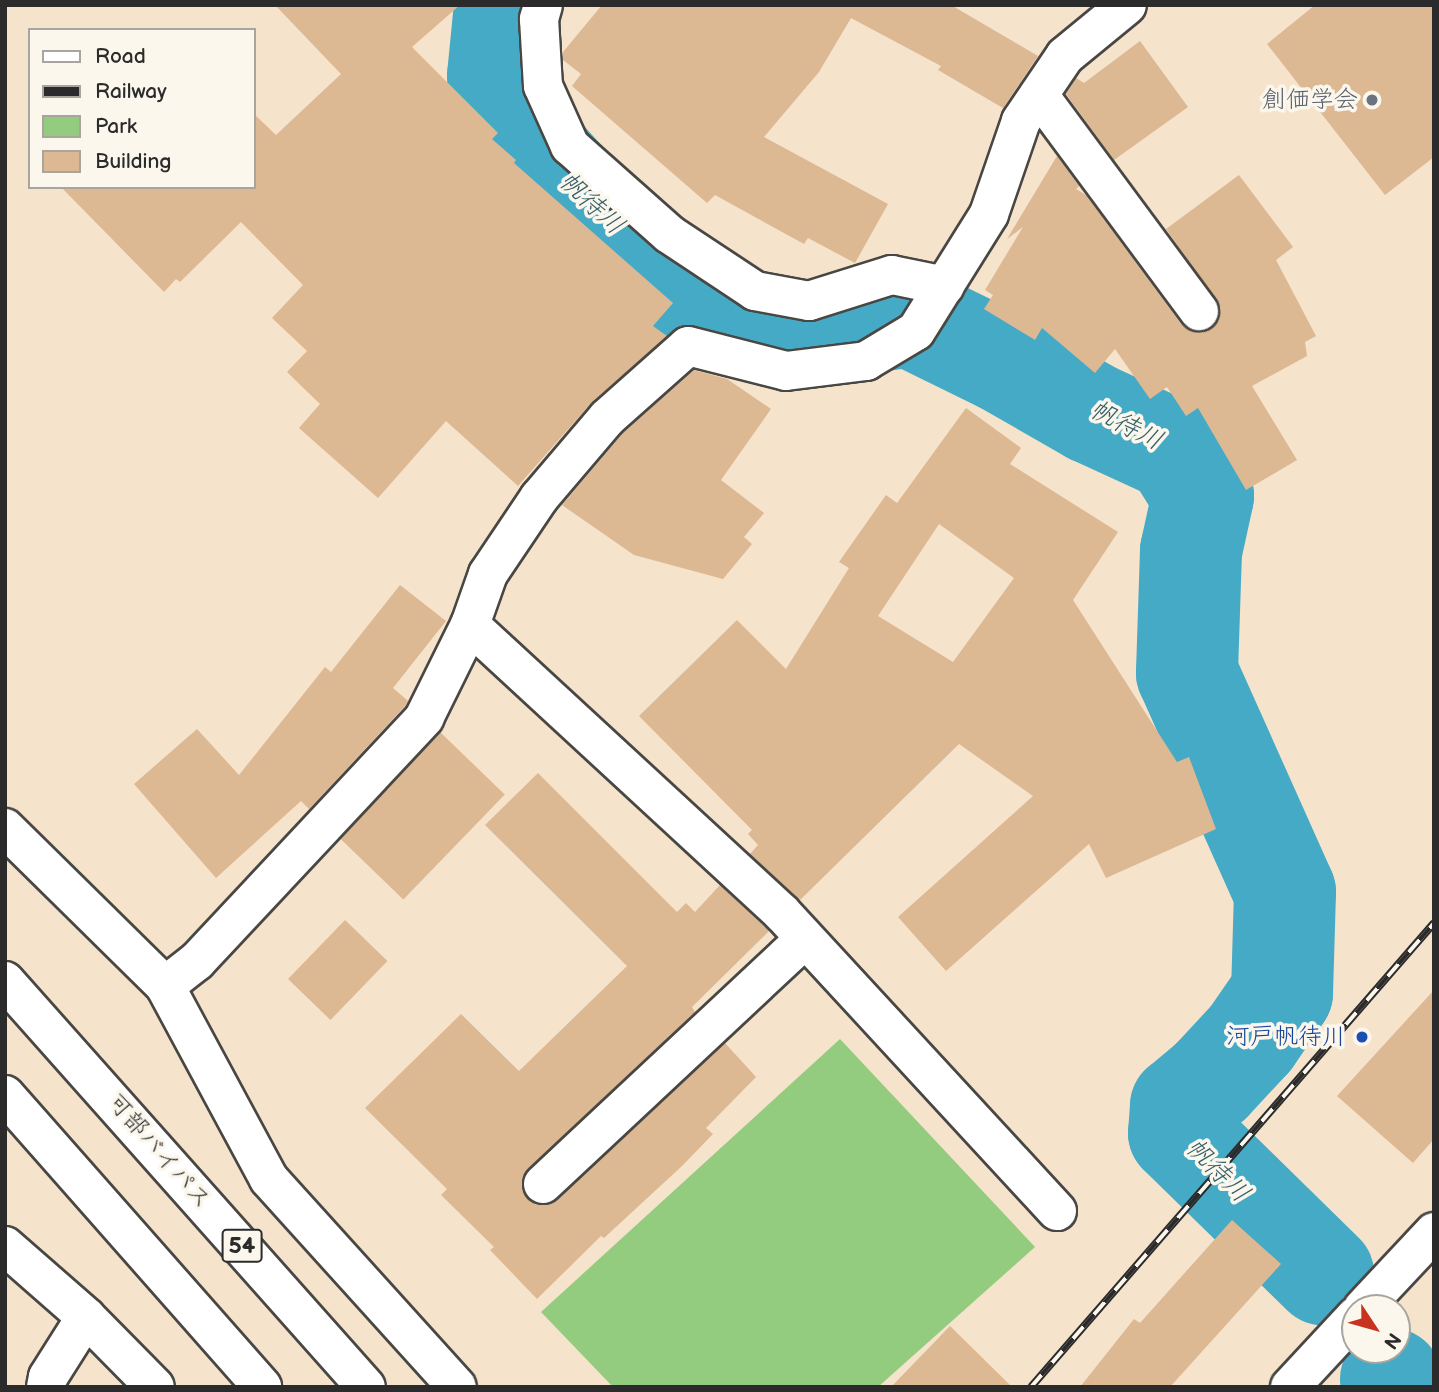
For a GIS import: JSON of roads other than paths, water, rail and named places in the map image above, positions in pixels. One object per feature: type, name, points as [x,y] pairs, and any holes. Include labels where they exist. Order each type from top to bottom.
[{"type":"main road","points":[[543,5],[539,19],[543,86],[570,146],[669,234],[755,291],[809,301],[892,275],[945,286]]},
{"type":"main road","points":[[165,986],[197,961],[424,718],[470,625],[488,574],[539,498],[607,418],[688,346],[786,371],[866,361],[916,331],[989,214],[1021,121],[1065,56],[1127,5]]},
{"type":"main road","points":[[1039,95],[1199,311]]},
{"type":"main road","points":[[470,625],[781,912],[1057,1212]]},
{"type":"main road","points":[[5,828],[165,986],[269,1179],[457,1387]]},
{"type":"main road","points":[[543,1184],[804,940]]},
{"type":"main road","name":"可部バイパス","points":[[5,981],[366,1387]]},
{"type":"main road","points":[[5,1096],[262,1387]]},
{"type":"main road","points":[[1376,1294],[1434,1231]]},
{"type":"main road","points":[[5,1246],[86,1317],[155,1387]]},
{"type":"main road","points":[[46,1387],[48,1377],[86,1317]]},
{"type":"main road","points":[[1290,1387],[1341,1332]]},
{"type":"waterway","name":"帆待川","points":[[505,5],[498,76],[527,139],[574,191],[634,248],[716,316],[774,337],[909,316],[1003,362],[1092,413],[1175,451],[1203,496],[1191,551],[1187,673],[1285,892],[1282,993],[1251,1038],[1211,1081],[1181,1106],[1179,1133],[1323,1274]]},
{"type":"waterway","name":"帆待川","points":[[1391,1379],[1395,1387]]},
{"type":"railway","points":[[1031,1387],[1434,923]]},
{"type":"place","name":"創価学会","points":[[1372,100]]},
{"type":"place","name":"河戸帆待川","points":[[1362,1037]]}]
